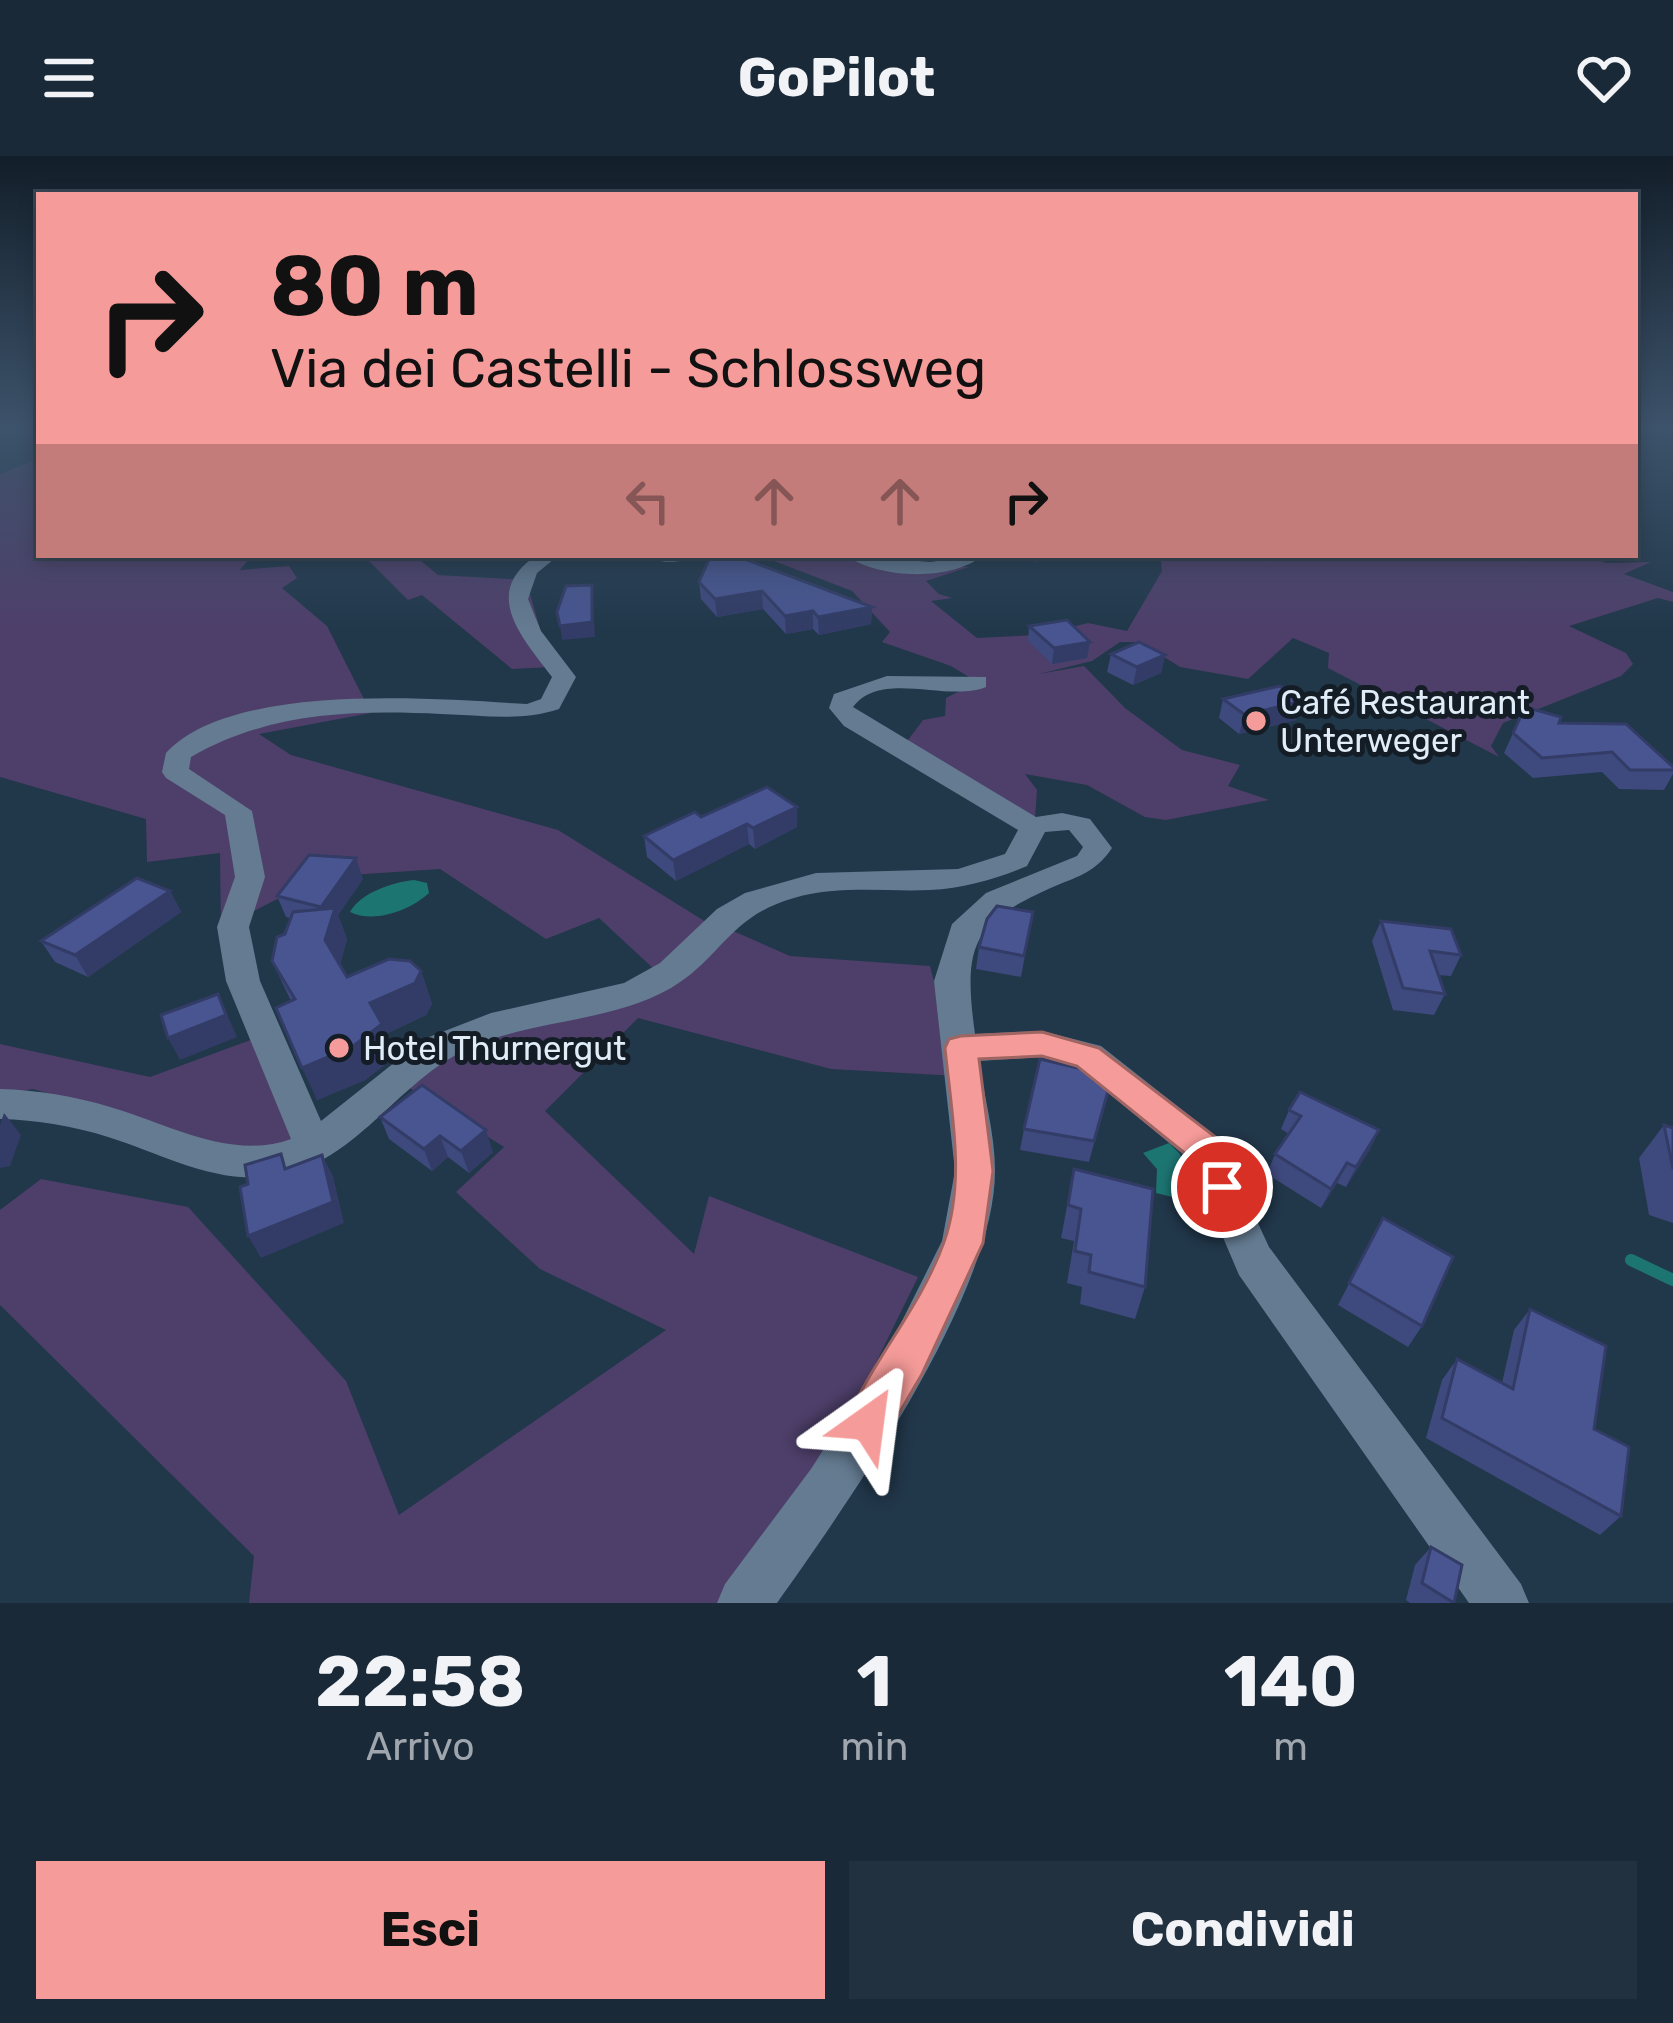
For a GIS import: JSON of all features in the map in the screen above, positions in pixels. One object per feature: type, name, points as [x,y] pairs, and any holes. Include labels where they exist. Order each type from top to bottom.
[{"type":"street","points":[[312,1144],[243,981],[233,927],[250,878],[238,811],[175,772],[179,753],[203,736],[285,714],[385,705],[529,710],[551,704],[564,676],[536,646],[518,608],[525,577],[547,558]]},
{"type":"street","points":[[864,558],[890,566],[932,569],[966,558]]},
{"type":"street","points":[[977,682],[968,686],[881,682],[857,688],[842,699],[841,708],[853,721],[1033,827]]},
{"type":"street","points":[[0,1103],[48,1107],[107,1121],[222,1160],[288,1158],[437,1048],[480,1031],[616,997],[662,978],[746,906],[794,887],[837,880],[964,881],[1017,860],[1033,827],[1051,821],[1079,824],[1096,838],[1097,854],[997,900],[968,924],[955,1011],[975,1171],[963,1243],[907,1359],[840,1468],[744,1603]]},
{"type":"street","points":[[955,1011],[1088,1056],[1205,1150],[1254,1261],[1502,1603]]},
{"type":"shaded area","points":[[0,496],[36,496],[36,558],[250,558],[240,570],[289,566],[297,578],[282,588],[327,626],[371,713],[259,734],[291,755],[558,830],[706,922],[656,971],[599,918],[546,939],[440,869],[320,877],[221,928],[220,853],[147,862],[146,819],[0,777]]},
{"type":"shaded area","points":[[366,558],[418,558],[438,575],[526,580],[551,667],[512,669],[422,595],[408,600]]},
{"type":"shaded area","points":[[893,558],[892,564],[969,567],[926,581],[939,594],[952,598],[931,601],[977,638],[1039,635],[1088,623],[1127,631],[1162,571],[1160,558],[1651,562],[1624,574],[1673,592],[1673,602],[1658,598],[1569,626],[1626,653],[1633,664],[1621,676],[1503,723],[1491,746],[1499,757],[1328,668],[1329,653],[1293,638],[1248,679],[1180,667],[1140,642],[1120,642],[1092,661],[1039,674],[1084,666],[1125,708],[1182,750],[1240,765],[1228,786],[1269,800],[1166,820],[1145,817],[1087,785],[1025,774],[1037,790],[1035,818],[905,744],[923,720],[945,716],[946,698],[977,682],[951,666],[882,642],[890,632],[852,591],[769,559]]},
{"type":"shaded area","points":[[414,880],[427,883],[429,893],[412,905],[381,916],[350,912],[378,890]]},
{"type":"shaded area","points":[[731,930],[790,956],[930,966],[958,1076],[831,1069],[638,1018],[545,1111],[694,1254],[709,1196],[918,1277],[806,1505],[721,1603],[249,1603],[254,1556],[0,1305],[0,1210],[41,1179],[188,1207],[346,1381],[399,1515],[666,1330],[540,1269],[456,1192],[504,1147],[405,1085],[458,1046],[672,984]]},
{"type":"shaded area","points":[[256,1038],[297,1139],[246,1151],[33,1089],[0,1095],[0,1044],[150,1077]]},
{"type":"shaded area","points":[[1169,1143],[1180,1154],[1197,1203],[1156,1193],[1157,1169],[1143,1153]]},
{"type":"building","points":[[710,558],[748,558],[872,607],[818,617],[813,611],[785,616],[762,591],[715,599],[699,582]]},
{"type":"building","points":[[592,585],[592,622],[560,626],[557,612],[566,586]]},
{"type":"building","points":[[1067,620],[1090,642],[1054,648],[1029,626]]},
{"type":"building","points":[[1139,642],[1165,655],[1137,667],[1111,654]]},
{"type":"building","points":[[1280,686],[1302,701],[1245,715],[1223,699]]},
{"type":"building","points":[[1525,707],[1561,717],[1559,723],[1626,724],[1673,770],[1630,770],[1612,752],[1542,758],[1513,733]]},
{"type":"building","points":[[767,787],[797,807],[753,828],[747,824],[673,860],[644,836],[695,812],[701,817]]},
{"type":"building","points":[[309,855],[356,858],[321,907],[277,896]]},
{"type":"building","points":[[137,878],[170,891],[75,955],[41,941]]},
{"type":"building","points":[[997,906],[1033,912],[1024,956],[979,947],[987,919]]},
{"type":"building","points":[[335,908],[325,940],[347,977],[389,959],[410,961],[421,971],[415,983],[370,1003],[382,1024],[352,1047],[302,1068],[276,1008],[295,999],[272,961],[277,937],[285,934],[293,912]]},
{"type":"building","points":[[1381,921],[1451,929],[1461,955],[1430,951],[1445,994],[1403,988]]},
{"type":"building","points":[[218,994],[226,1015],[168,1038],[161,1015]]},
{"type":"building","points":[[1040,1059],[1095,1072],[1094,1080],[1110,1084],[1094,1141],[1024,1129]]},
{"type":"building","points":[[422,1085],[486,1130],[461,1151],[440,1136],[424,1149],[380,1117]]},
{"type":"building","points":[[1300,1092],[1379,1130],[1356,1167],[1347,1163],[1331,1189],[1275,1154],[1301,1116],[1289,1110]]},
{"type":"building","points":[[1664,1125],[1673,1128],[1673,1169]]},
{"type":"building","points":[[281,1154],[285,1169],[322,1155],[333,1202],[248,1236],[240,1187],[248,1184],[245,1165]]},
{"type":"building","points":[[1074,1169],[1153,1189],[1145,1287],[1089,1272],[1091,1255],[1075,1251],[1081,1209],[1068,1205]]},
{"type":"building","points":[[1383,1218],[1453,1257],[1422,1326],[1349,1283]]},
{"type":"building","points":[[1530,1309],[1606,1346],[1594,1429],[1629,1447],[1621,1516],[1442,1418],[1457,1359],[1513,1389]]},
{"type":"building","points":[[1431,1547],[1462,1565],[1454,1603],[1422,1583]]},
{"type":"waterway","points":[[1631,1260],[1673,1280]]},
{"type":"place","name":"Café Restaurant Unterweger","points":[[1256,721]]},
{"type":"place","name":"Hotel Thurnergut","points":[[339,1048]]},
{"type":"route","points":[[868,1423],[907,1359],[963,1243],[975,1171],[961,1048],[1042,1044],[1088,1056],[1205,1150],[1222,1187]]}]
